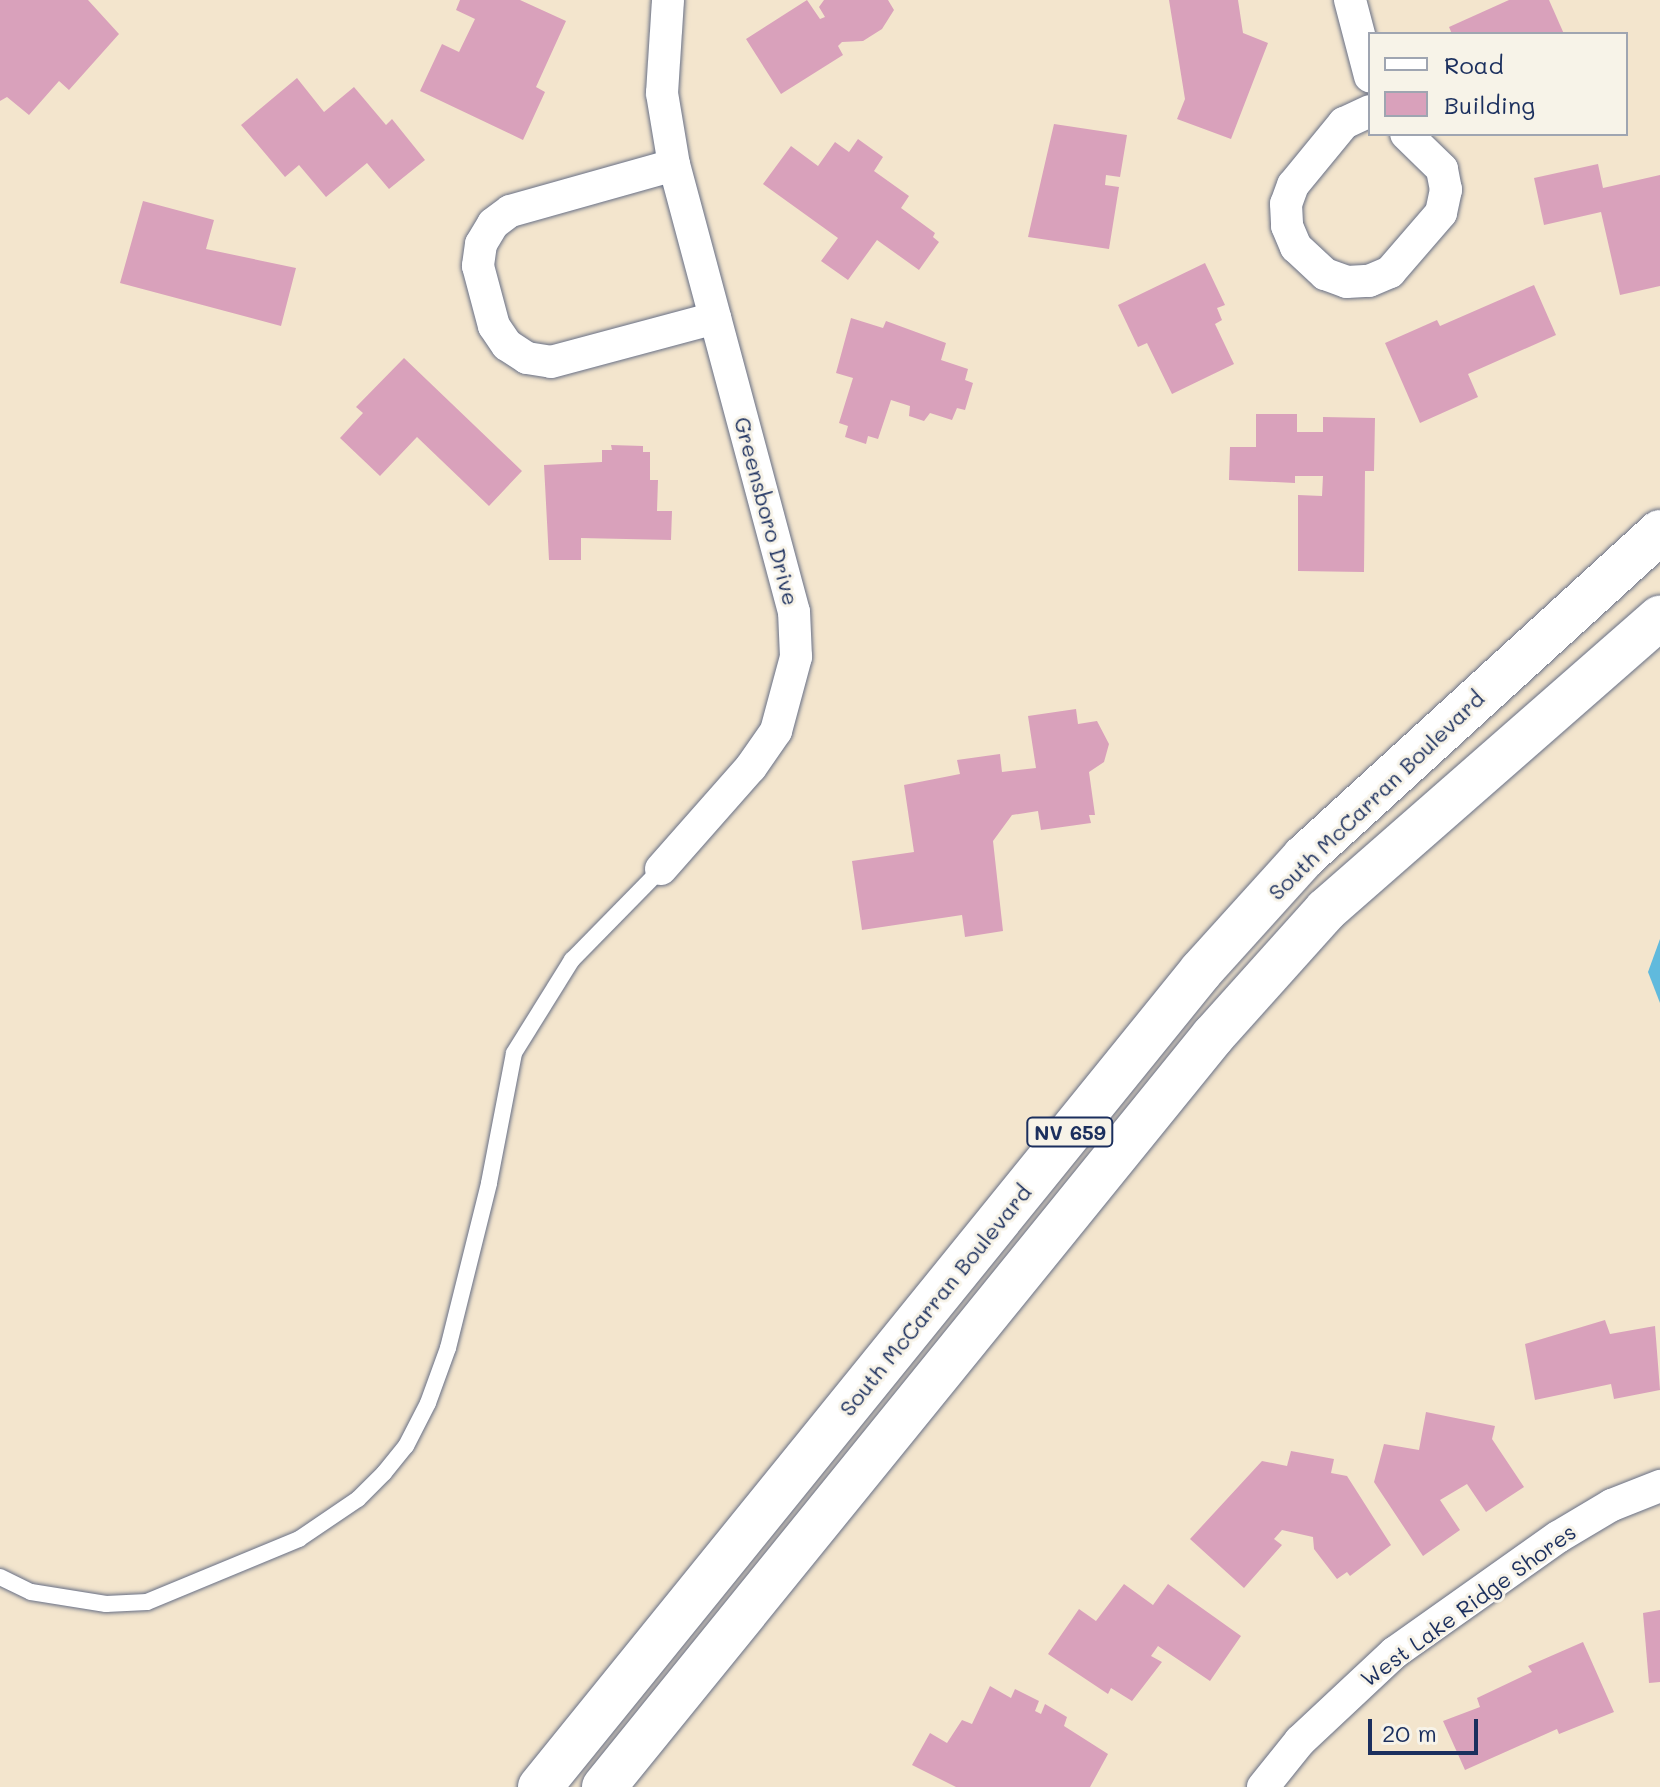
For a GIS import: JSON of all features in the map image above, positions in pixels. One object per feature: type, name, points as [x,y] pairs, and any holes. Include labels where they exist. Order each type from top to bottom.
[{"type":"main road","name":"South McCarran Boulevard","points":[[540,1787],[1201,971],[1304,857],[1660,532]]},
{"type":"main road","name":"NV 659","points":[[604,1787],[1213,1036],[1326,910],[1660,618]]},
{"type":"street","name":"Greensboro Drive","points":[[661,869],[751,767],[776,731],[796,657],[794,612],[674,165],[662,93],[668,0]]},
{"type":"street","points":[[1350,0],[1368,68]]},
{"type":"street","points":[[1368,112],[1344,123],[1293,185],[1286,204],[1287,226],[1296,247],[1325,274],[1358,282],[1390,272],[1441,213],[1442,169],[1408,136]]},
{"type":"street","points":[[674,165],[510,211],[493,224],[481,244],[478,266],[494,326],[507,345],[527,358],[551,362],[715,318]]},
{"type":"street","name":"West Lake Ridge Shores","points":[[1263,1787],[1300,1741],[1394,1653],[1558,1537],[1612,1505],[1660,1486]]},
{"type":"lane","points":[[0,1577],[31,1592],[106,1604],[147,1602],[299,1539],[358,1499],[384,1473],[406,1446],[428,1403],[448,1348],[489,1183],[514,1053],[572,960],[661,869]]},
{"type":"water","points":[[1660,939],[1660,1003],[1648,972]]},
{"type":"building","points":[[0,0],[88,0],[119,34],[69,90],[59,81],[29,115],[7,97],[0,101]]},
{"type":"building","points":[[460,0],[520,0],[566,21],[536,87],[545,92],[523,140],[420,91],[442,44],[459,52],[475,19],[456,10]]},
{"type":"building","points":[[807,0],[820,19],[825,17],[819,7],[824,0],[888,0],[894,10],[882,29],[863,41],[842,42],[838,46],[843,55],[781,94],[746,39]]},
{"type":"building","points":[[1169,0],[1238,0],[1243,33],[1268,43],[1231,139],[1177,119],[1185,99]]},
{"type":"building","points":[[1509,0],[1549,0],[1563,32],[1451,32],[1449,27]]},
{"type":"building","points":[[297,78],[324,112],[354,87],[386,125],[392,119],[425,160],[389,189],[367,163],[326,197],[299,165],[285,177],[241,125]]},
{"type":"building","points":[[1054,124],[1127,135],[1120,177],[1106,175],[1105,185],[1119,187],[1109,249],[1028,237]]},
{"type":"building","points":[[858,139],[883,157],[874,171],[909,196],[901,208],[935,233],[933,237],[939,242],[919,270],[877,240],[848,280],[821,261],[838,238],[763,184],[791,146],[818,166],[835,142],[849,152]]},
{"type":"building","points":[[1598,164],[1603,188],[1660,175],[1660,286],[1620,295],[1601,212],[1544,225],[1534,178]]},
{"type":"building","points":[[143,201],[214,220],[206,249],[296,268],[281,326],[120,283]]},
{"type":"building","points":[[1205,263],[1225,305],[1217,308],[1222,320],[1215,324],[1234,364],[1172,394],[1147,343],[1138,347],[1118,305]]},
{"type":"building","points":[[1534,285],[1556,335],[1468,374],[1478,397],[1420,423],[1385,343],[1437,320],[1440,326]]},
{"type":"building","points":[[851,318],[883,328],[886,321],[946,343],[941,360],[968,369],[965,380],[973,383],[965,410],[957,408],[952,420],[930,413],[924,421],[909,416],[910,406],[891,400],[878,439],[868,436],[866,444],[845,437],[848,426],[839,423],[853,378],[836,373]]},
{"type":"building","points":[[404,358],[522,471],[489,506],[417,437],[380,476],[340,438],[363,413],[356,407]]},
{"type":"building","points":[[1256,414],[1297,414],[1297,432],[1323,432],[1323,417],[1375,418],[1374,471],[1365,471],[1364,572],[1298,571],[1298,495],[1322,496],[1323,476],[1295,476],[1295,483],[1229,480],[1230,447],[1256,447]]},
{"type":"building","points":[[611,445],[643,446],[643,452],[650,452],[650,480],[658,480],[657,511],[672,511],[671,540],[581,538],[581,560],[549,560],[544,465],[602,462],[602,450],[612,450]]},
{"type":"building","points":[[1076,709],[1078,724],[1097,721],[1109,744],[1104,762],[1089,772],[1095,815],[1089,815],[1091,823],[1041,830],[1038,811],[1012,815],[993,841],[1003,931],[965,937],[962,915],[862,930],[852,861],[914,852],[904,785],[960,774],[957,760],[1000,754],[1002,772],[1036,768],[1028,716]]},
{"type":"building","points":[[1605,1320],[1610,1334],[1655,1326],[1660,1390],[1614,1399],[1611,1384],[1535,1400],[1525,1344]]},
{"type":"building","points":[[1426,1412],[1495,1426],[1492,1439],[1524,1487],[1486,1512],[1467,1484],[1440,1500],[1460,1530],[1423,1556],[1374,1482],[1384,1444],[1419,1450]]},
{"type":"building","points":[[1291,1451],[1334,1459],[1331,1473],[1347,1476],[1391,1545],[1350,1576],[1347,1572],[1337,1579],[1314,1549],[1313,1537],[1282,1530],[1274,1539],[1282,1545],[1244,1588],[1190,1539],[1262,1461],[1287,1466]]},
{"type":"building","points":[[1124,1584],[1153,1605],[1168,1584],[1241,1636],[1210,1681],[1158,1646],[1151,1656],[1162,1662],[1132,1701],[1111,1688],[1108,1694],[1048,1654],[1079,1609],[1096,1621]]},
{"type":"building","points":[[1660,1610],[1660,1682],[1649,1683],[1643,1613]]},
{"type":"building","points":[[1583,1642],[1614,1712],[1559,1734],[1557,1729],[1465,1770],[1443,1721],[1480,1707],[1477,1698],[1532,1672],[1528,1666]]},
{"type":"building","points":[[990,1686],[1011,1698],[1015,1689],[1039,1701],[1035,1711],[1041,1714],[1045,1704],[1067,1717],[1064,1726],[1108,1754],[1090,1787],[956,1787],[912,1765],[930,1733],[947,1743],[962,1720],[972,1724]]}]
